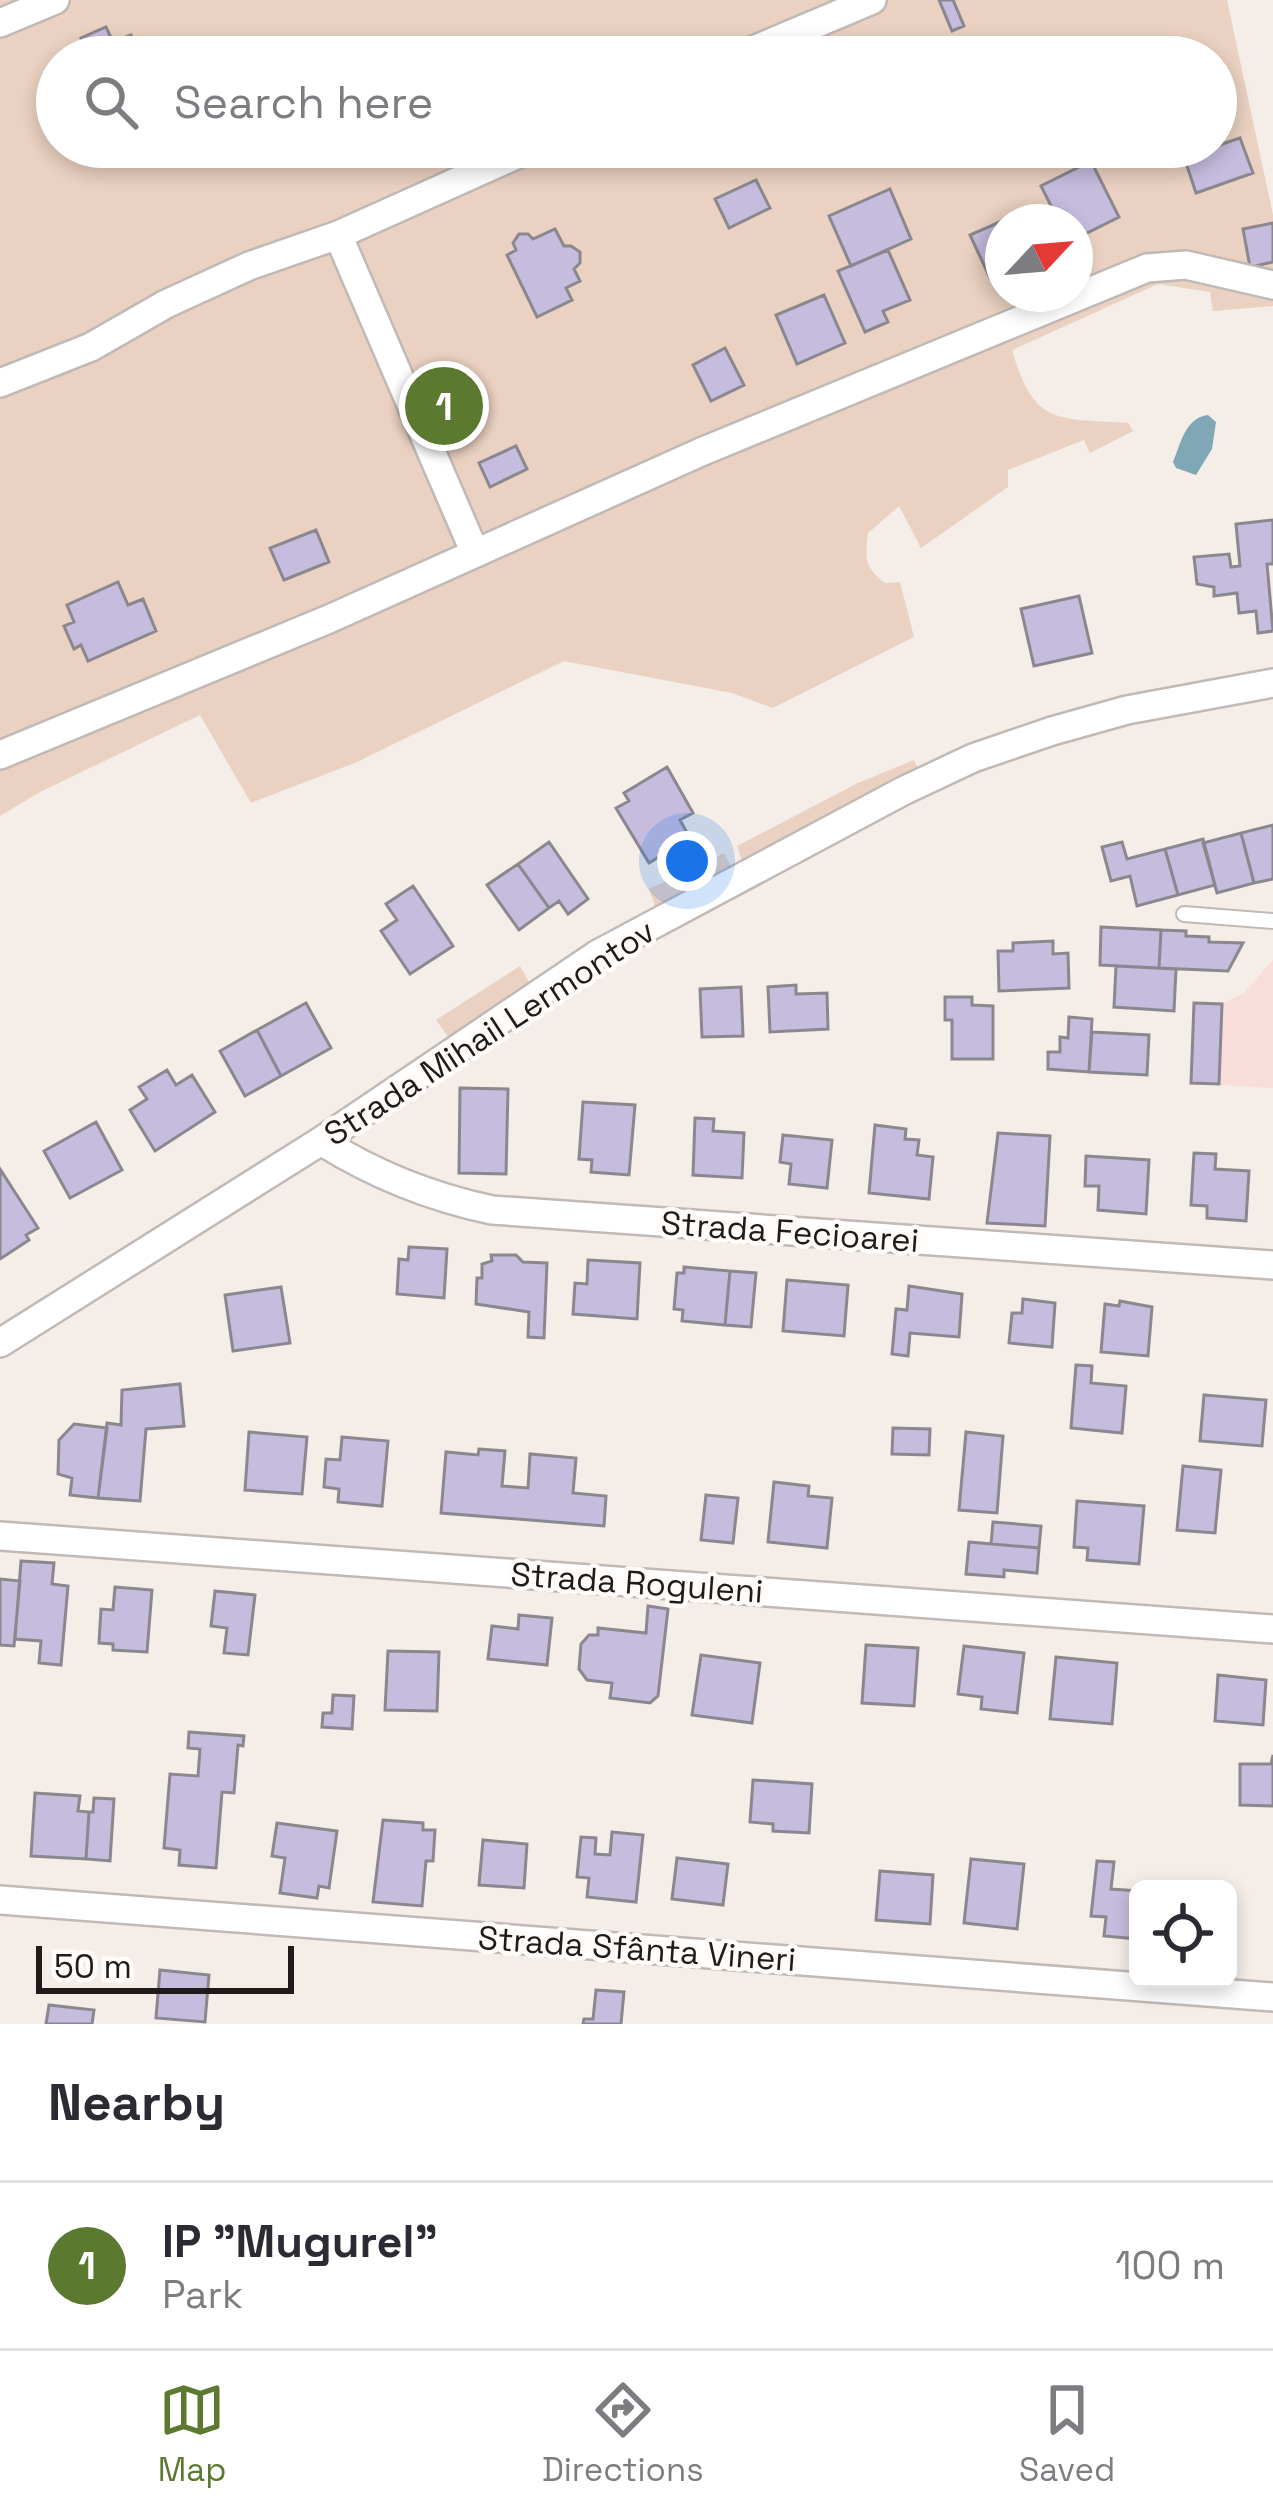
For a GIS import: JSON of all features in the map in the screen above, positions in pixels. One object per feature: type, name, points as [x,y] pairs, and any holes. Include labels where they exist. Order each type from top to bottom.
[{"type":"street","points":[[0,23],[56,0]]},
{"type":"street","points":[[787,36],[872,0]]},
{"type":"street","points":[[0,383],[91,347],[166,304],[249,266],[338,235],[487,168]]},
{"type":"street","points":[[338,235],[475,553]]},
{"type":"street","points":[[0,755],[329,619],[701,452],[1147,268],[1186,265],[1273,285]]},
{"type":"street","name":"Strada Mihail Lermontov","points":[[0,1343],[321,1141],[598,954],[903,791],[973,758],[1052,731],[1127,710],[1273,683]]},
{"type":"street","name":"Strada Fecioarei","points":[[321,1141],[366,1169],[446,1200],[492,1210],[1273,1265]]},
{"type":"street","name":"Strada Roguleni","points":[[0,1536],[1273,1629]]},
{"type":"street","name":"Strada Sfânta Vineri","points":[[0,1900],[1273,1996]]},
{"type":"lane","points":[[1184,914],[1273,921]]},
{"type":"shaded area","points":[[0,0],[1227,0],[1235,36],[36,36],[36,168],[1237,168],[1237,47],[1273,215],[1273,306],[1213,311],[1210,292],[1158,284],[1012,350],[1020,375],[1040,406],[1066,418],[1128,423],[1133,431],[1090,453],[1084,440],[1008,470],[1008,487],[921,548],[899,506],[868,533],[870,567],[885,583],[900,582],[914,637],[773,708],[732,693],[564,661],[357,762],[251,803],[200,715],[0,816]]},
{"type":"shaded area","points":[[914,760],[919,771],[743,863],[737,846],[858,783]]},
{"type":"shaded area","points":[[724,853],[732,868],[657,912],[649,889]]},
{"type":"shaded area","points":[[1273,960],[1273,1088],[1191,1083],[1222,1004],[1244,993]]},
{"type":"shaded area","points":[[520,966],[530,984],[449,1038],[436,1020]]},
{"type":"water","points":[[1208,415],[1216,422],[1212,449],[1196,475],[1176,468],[1173,462],[1185,432]]},
{"type":"building","points":[[939,0],[953,0],[964,26],[952,31]]},
{"type":"building","points":[[106,27],[110,36],[86,36]]},
{"type":"building","points":[[1237,139],[1253,173],[1196,193],[1188,168],[1237,168]]},
{"type":"building","points":[[1077,168],[1094,168],[1119,217],[1093,230],[1093,204],[1050,204],[1041,186]]},
{"type":"building","points":[[756,180],[770,208],[729,228],[715,199]]},
{"type":"building","points":[[890,189],[911,239],[851,266],[829,216]]},
{"type":"building","points":[[1273,223],[1273,262],[1250,267],[1243,229]]},
{"type":"building","points":[[985,228],[985,267],[970,235]]},
{"type":"building","points":[[555,229],[564,246],[580,252],[580,263],[574,269],[580,281],[566,288],[572,300],[537,317],[507,255],[516,250],[513,243],[519,234],[533,239]]},
{"type":"building","points":[[888,250],[910,300],[883,311],[888,322],[865,332],[838,271]]},
{"type":"building","points":[[824,295],[845,343],[797,364],[776,315]]},
{"type":"building","points":[[725,348],[744,385],[711,401],[693,365]]},
{"type":"building","points":[[516,446],[527,469],[490,487],[479,463]]},
{"type":"building","points":[[1273,520],[1273,564],[1267,564],[1273,631],[1258,633],[1256,611],[1239,613],[1237,593],[1214,596],[1214,587],[1197,584],[1194,557],[1229,554],[1231,567],[1240,566],[1236,524]]},
{"type":"building","points":[[316,530],[329,562],[284,580],[270,548]]},
{"type":"building","points":[[118,582],[128,605],[143,599],[156,631],[88,661],[81,645],[74,649],[64,626],[74,622],[67,605]]},
{"type":"building","points":[[1079,596],[1092,653],[1034,666],[1021,609]]},
{"type":"building","points":[[667,767],[693,813],[680,820],[690,838],[649,863],[616,808],[629,801],[624,793]]},
{"type":"building","points":[[1273,825],[1273,879],[1254,883],[1241,833]]},
{"type":"building","points":[[1241,833],[1254,883],[1217,893],[1203,843]]},
{"type":"building","points":[[1203,839],[1215,885],[1178,895],[1165,849]]},
{"type":"building","points":[[549,842],[588,899],[568,914],[559,901],[549,908],[518,864]]},
{"type":"building","points":[[1122,842],[1127,859],[1165,849],[1178,895],[1137,906],[1130,876],[1111,881],[1102,847]]},
{"type":"building","points":[[518,864],[549,908],[519,930],[487,885]]},
{"type":"building","points":[[413,886],[453,946],[410,974],[381,931],[397,920],[386,904]]},
{"type":"building","points":[[1101,927],[1161,930],[1159,968],[1100,965]]},
{"type":"building","points":[[1161,930],[1186,931],[1186,936],[1209,937],[1209,942],[1243,943],[1228,971],[1159,968]]},
{"type":"building","points":[[1053,941],[1053,954],[1068,953],[1069,988],[999,991],[998,951],[1013,951],[1013,943]]},
{"type":"building","points":[[1116,966],[1176,969],[1174,1011],[1114,1007]]},
{"type":"building","points":[[796,985],[796,994],[827,993],[828,1029],[770,1032],[768,987]]},
{"type":"building","points":[[741,987],[743,1036],[702,1037],[700,989]]},
{"type":"building","points":[[945,997],[972,997],[972,1005],[993,1006],[993,1059],[952,1059],[952,1020],[945,1020]]},
{"type":"building","points":[[306,1003],[331,1048],[281,1076],[257,1030]]},
{"type":"building","points":[[1194,1003],[1222,1004],[1219,1084],[1191,1083]]},
{"type":"building","points":[[1069,1017],[1092,1019],[1089,1072],[1048,1069],[1048,1052],[1060,1052],[1060,1037],[1068,1038]]},
{"type":"building","points":[[257,1030],[281,1076],[245,1096],[220,1051]]},
{"type":"building","points":[[1092,1032],[1149,1035],[1147,1075],[1089,1072]]},
{"type":"building","points":[[167,1070],[176,1085],[192,1075],[215,1112],[155,1151],[130,1110],[147,1099],[139,1087]]},
{"type":"building","points":[[460,1088],[508,1089],[506,1174],[459,1173]]},
{"type":"building","points":[[583,1102],[635,1105],[629,1175],[591,1172],[592,1160],[579,1159]]},
{"type":"building","points":[[695,1118],[714,1119],[713,1131],[744,1133],[742,1178],[693,1175]]},
{"type":"building","points":[[96,1122],[122,1170],[70,1198],[44,1151]]},
{"type":"building","points":[[875,1125],[906,1129],[905,1139],[919,1140],[917,1155],[933,1157],[929,1199],[869,1193]]},
{"type":"building","points":[[998,1133],[1050,1136],[1045,1226],[987,1223]]},
{"type":"building","points":[[783,1135],[832,1140],[827,1188],[789,1184],[791,1164],[780,1162]]},
{"type":"building","points":[[1194,1153],[1216,1154],[1215,1169],[1249,1171],[1246,1221],[1207,1218],[1207,1206],[1191,1205]]},
{"type":"building","points":[[1086,1156],[1149,1160],[1146,1214],[1098,1210],[1099,1186],[1085,1186]]},
{"type":"building","points":[[0,1169],[38,1228],[26,1235],[29,1240],[0,1259]]},
{"type":"building","points":[[409,1247],[447,1249],[444,1298],[397,1294],[399,1259],[408,1260]]},
{"type":"building","points":[[491,1255],[547,1263],[544,1338],[528,1337],[529,1312],[476,1304],[477,1278],[482,1278],[482,1264],[492,1261]]},
{"type":"building","points":[[588,1260],[640,1263],[637,1319],[573,1314],[575,1283],[587,1284]]},
{"type":"building","points":[[684,1267],[730,1271],[725,1325],[682,1321],[683,1310],[674,1309],[677,1273],[684,1273]]},
{"type":"building","points":[[730,1271],[756,1273],[751,1327],[725,1325]]},
{"type":"building","points":[[787,1280],[848,1285],[844,1336],[783,1331]]},
{"type":"building","points":[[909,1286],[962,1294],[959,1337],[910,1333],[908,1356],[892,1354],[896,1309],[907,1310]]},
{"type":"building","points":[[281,1287],[290,1343],[233,1351],[225,1295]]},
{"type":"building","points":[[1023,1299],[1055,1303],[1052,1347],[1009,1343],[1012,1313],[1022,1313]]},
{"type":"building","points":[[1120,1301],[1152,1307],[1148,1356],[1101,1352],[1105,1304],[1119,1306]]},
{"type":"building","points":[[1076,1365],[1092,1366],[1091,1383],[1126,1386],[1122,1433],[1071,1428]]},
{"type":"building","points":[[180,1384],[184,1426],[146,1429],[140,1501],[98,1498],[107,1423],[121,1425],[122,1390]]},
{"type":"building","points":[[1204,1395],[1266,1400],[1262,1446],[1200,1441]]},
{"type":"building","points":[[74,1424],[107,1428],[98,1498],[70,1495],[72,1478],[58,1474],[59,1440]]},
{"type":"building","points":[[893,1428],[930,1429],[929,1455],[892,1454]]},
{"type":"building","points":[[249,1432],[307,1437],[302,1494],[245,1490]]},
{"type":"building","points":[[966,1432],[1003,1436],[997,1513],[959,1510]]},
{"type":"building","points":[[342,1437],[388,1441],[382,1506],[338,1502],[339,1489],[324,1487],[326,1459],[340,1460]]},
{"type":"building","points":[[479,1449],[505,1451],[502,1486],[528,1488],[530,1454],[576,1458],[573,1493],[606,1496],[604,1526],[441,1513],[446,1452],[478,1455]]},
{"type":"building","points":[[1183,1466],[1221,1470],[1215,1533],[1177,1530]]},
{"type":"building","points":[[774,1482],[809,1486],[808,1496],[832,1498],[827,1548],[768,1542]]},
{"type":"building","points":[[706,1495],[738,1498],[733,1543],[701,1540]]},
{"type":"building","points":[[1077,1501],[1144,1506],[1139,1564],[1087,1560],[1088,1548],[1074,1547]]},
{"type":"building","points":[[993,1522],[1041,1526],[1039,1548],[991,1544]]},
{"type":"building","points":[[969,1542],[1039,1548],[1037,1573],[966,1574]]},
{"type":"building","points":[[21,1561],[54,1563],[52,1584],[68,1586],[61,1665],[39,1663],[41,1641],[15,1639]]},
{"type":"building","points":[[0,1579],[20,1581],[14,1646],[0,1645]]},
{"type":"building","points":[[115,1587],[152,1590],[147,1652],[113,1650],[113,1644],[99,1643],[101,1609],[113,1610]]},
{"type":"building","points":[[215,1591],[255,1595],[248,1655],[224,1653],[227,1628],[211,1626]]},
{"type":"building","points":[[648,1606],[668,1609],[658,1696],[650,1703],[610,1698],[612,1683],[587,1680],[579,1669],[581,1644],[589,1635],[598,1635],[598,1628],[646,1633]]},
{"type":"building","points":[[519,1615],[552,1618],[547,1665],[488,1659],[492,1626],[518,1629]]},
{"type":"building","points":[[866,1645],[918,1648],[914,1706],[862,1703]]},
{"type":"building","points":[[964,1646],[1024,1653],[1017,1713],[981,1709],[982,1697],[958,1694]]},
{"type":"building","points":[[388,1651],[439,1652],[437,1711],[385,1710]]},
{"type":"building","points":[[701,1655],[760,1663],[752,1723],[692,1715]]},
{"type":"building","points":[[1056,1657],[1117,1663],[1112,1724],[1050,1719]]},
{"type":"building","points":[[1218,1675],[1266,1680],[1263,1725],[1215,1721]]},
{"type":"building","points":[[333,1695],[354,1696],[352,1729],[322,1727],[323,1713],[332,1713]]},
{"type":"building","points":[[189,1732],[244,1736],[243,1746],[238,1745],[234,1793],[222,1792],[216,1868],[179,1865],[180,1850],[164,1848],[170,1774],[198,1776],[200,1749],[188,1748]]},
{"type":"building","points":[[1273,1755],[1273,1806],[1240,1805],[1240,1764],[1271,1764]]},
{"type":"building","points":[[753,1780],[812,1784],[809,1833],[773,1831],[773,1824],[750,1822]]},
{"type":"building","points":[[35,1793],[80,1796],[78,1811],[89,1812],[86,1859],[31,1856]]},
{"type":"building","points":[[94,1798],[114,1799],[110,1861],[86,1859]]},
{"type":"building","points":[[383,1820],[423,1823],[423,1830],[435,1830],[433,1861],[426,1861],[422,1906],[373,1902]]},
{"type":"building","points":[[277,1823],[337,1831],[329,1888],[319,1886],[317,1898],[280,1893],[285,1858],[272,1856]]},
{"type":"building","points":[[612,1832],[643,1835],[636,1902],[587,1897],[589,1878],[577,1877],[581,1837],[596,1838],[595,1854],[610,1855]]},
{"type":"building","points":[[483,1840],[527,1844],[524,1888],[479,1885]]},
{"type":"building","points":[[677,1858],[728,1864],[723,1905],[672,1899]]},
{"type":"building","points":[[971,1859],[1024,1864],[1017,1929],[964,1923]]},
{"type":"building","points":[[1097,1861],[1114,1862],[1111,1889],[1129,1890],[1129,1938],[1104,1936],[1106,1917],[1091,1916]]},
{"type":"building","points":[[880,1871],[933,1875],[930,1924],[876,1920]]},
{"type":"building","points":[[160,1970],[209,1975],[205,2022],[156,2018]]},
{"type":"building","points":[[596,1990],[624,1992],[621,2024],[583,2024],[584,2019],[593,2019]]},
{"type":"building","points":[[49,2005],[94,2010],[92,2024],[46,2024]]},
{"type":"place","name":"IP \"Mugurel\"","points":[[444,406]]}]
